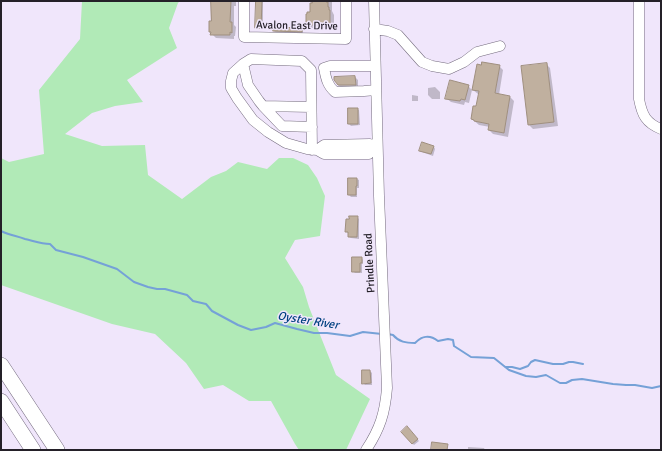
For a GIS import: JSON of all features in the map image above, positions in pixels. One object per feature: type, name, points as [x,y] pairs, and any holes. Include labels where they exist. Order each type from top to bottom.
[{"type":"highway","points":[[1,365],[57,450]]},
{"type":"highway","points":[[1,401],[32,450]]},
{"type":"street","name":"Avalon East Drive","points":[[244,1],[244,37],[346,39],[346,1]]},
{"type":"street","name":"Prindle Road","points":[[368,449],[380,426],[386,407],[387,388],[385,322],[375,149],[376,90],[374,1]]},
{"type":"street","points":[[639,1],[639,99],[641,110],[646,119],[653,126],[661,129]]},
{"type":"street","points":[[374,29],[393,32],[398,35],[422,62],[432,66],[449,69],[464,62],[476,52],[500,46]]},
{"type":"street","points":[[314,150],[311,108],[311,70],[302,61],[251,59],[243,64],[233,74],[231,88],[236,98],[253,120],[268,132],[286,143],[324,154],[370,154],[375,149]]},
{"type":"street","points":[[243,64],[248,85],[263,106],[282,126],[312,127]]},
{"type":"street","points":[[375,70],[330,66],[324,68],[326,79],[330,88],[335,92],[376,90]]},
{"type":"street","points":[[263,106],[311,108]]},
{"type":"green space","points":[[82,1],[180,1],[169,28],[177,48],[127,80],[143,102],[115,106],[92,113],[65,134],[102,146],[145,145],[148,175],[182,199],[211,177],[226,171],[238,162],[267,169],[279,158],[293,158],[308,165],[317,178],[325,196],[320,236],[295,240],[285,258],[303,287],[309,307],[336,375],[370,399],[346,450],[299,450],[271,401],[249,401],[223,385],[204,389],[186,363],[155,334],[112,324],[1,285],[1,158],[9,162],[44,154],[39,90],[80,39]]},
{"type":"building","points":[[211,1],[231,1],[230,22],[232,22],[232,33],[230,32],[230,35],[210,35],[211,32],[209,32],[209,21],[211,21]]},
{"type":"building","points":[[256,1],[262,1],[261,28],[255,28]]},
{"type":"building","points":[[312,1],[328,2],[328,7],[330,10],[330,25],[306,25],[306,14],[307,12],[310,12],[310,3],[312,3]]},
{"type":"building","points":[[273,27],[302,28],[302,32],[273,31]]},
{"type":"building","points":[[482,62],[500,65],[495,93],[510,96],[504,133],[488,130],[489,124],[471,119],[473,106],[476,106],[479,91],[472,90],[477,64],[481,65]]},
{"type":"building","points":[[547,63],[554,122],[528,125],[521,66]]},
{"type":"building","points":[[355,76],[356,85],[338,85],[334,80],[334,77]]},
{"type":"building","points":[[450,80],[469,85],[465,100],[461,99],[460,101],[445,99]]},
{"type":"building","points":[[348,108],[358,108],[358,124],[348,124]]},
{"type":"building","points":[[422,142],[434,146],[431,154],[419,151]]},
{"type":"building","points":[[348,178],[357,178],[356,195],[348,195]]},
{"type":"building","points":[[349,216],[358,216],[357,237],[348,237],[348,232],[345,232],[346,219],[349,219]]},
{"type":"building","points":[[352,257],[362,257],[360,272],[352,272]]},
{"type":"building","points":[[362,370],[370,370],[371,383],[362,384]]},
{"type":"building","points":[[407,426],[418,439],[412,444],[401,432]]},
{"type":"building","points":[[432,442],[448,444],[447,450],[431,450]]},
{"type":"waterway","name":"Oyster River","points":[[1,231],[25,239],[50,244],[56,250],[83,257],[117,269],[134,282],[148,287],[165,289],[187,295],[193,301],[206,304],[212,311],[251,330],[266,327],[275,323],[314,333],[350,336],[363,332],[382,334]]},
{"type":"waterway","name":"Oyster River","points":[[388,334],[393,335],[400,341],[409,343],[415,343],[426,337],[432,337],[438,341],[448,339],[453,340],[454,346],[471,357],[494,358],[509,370],[526,376],[536,377],[546,375],[560,383],[582,379],[652,388],[661,386]]},
{"type":"waterway","points":[[505,367],[520,369],[528,366],[535,360],[553,364],[563,364],[569,362],[583,364]]}]
